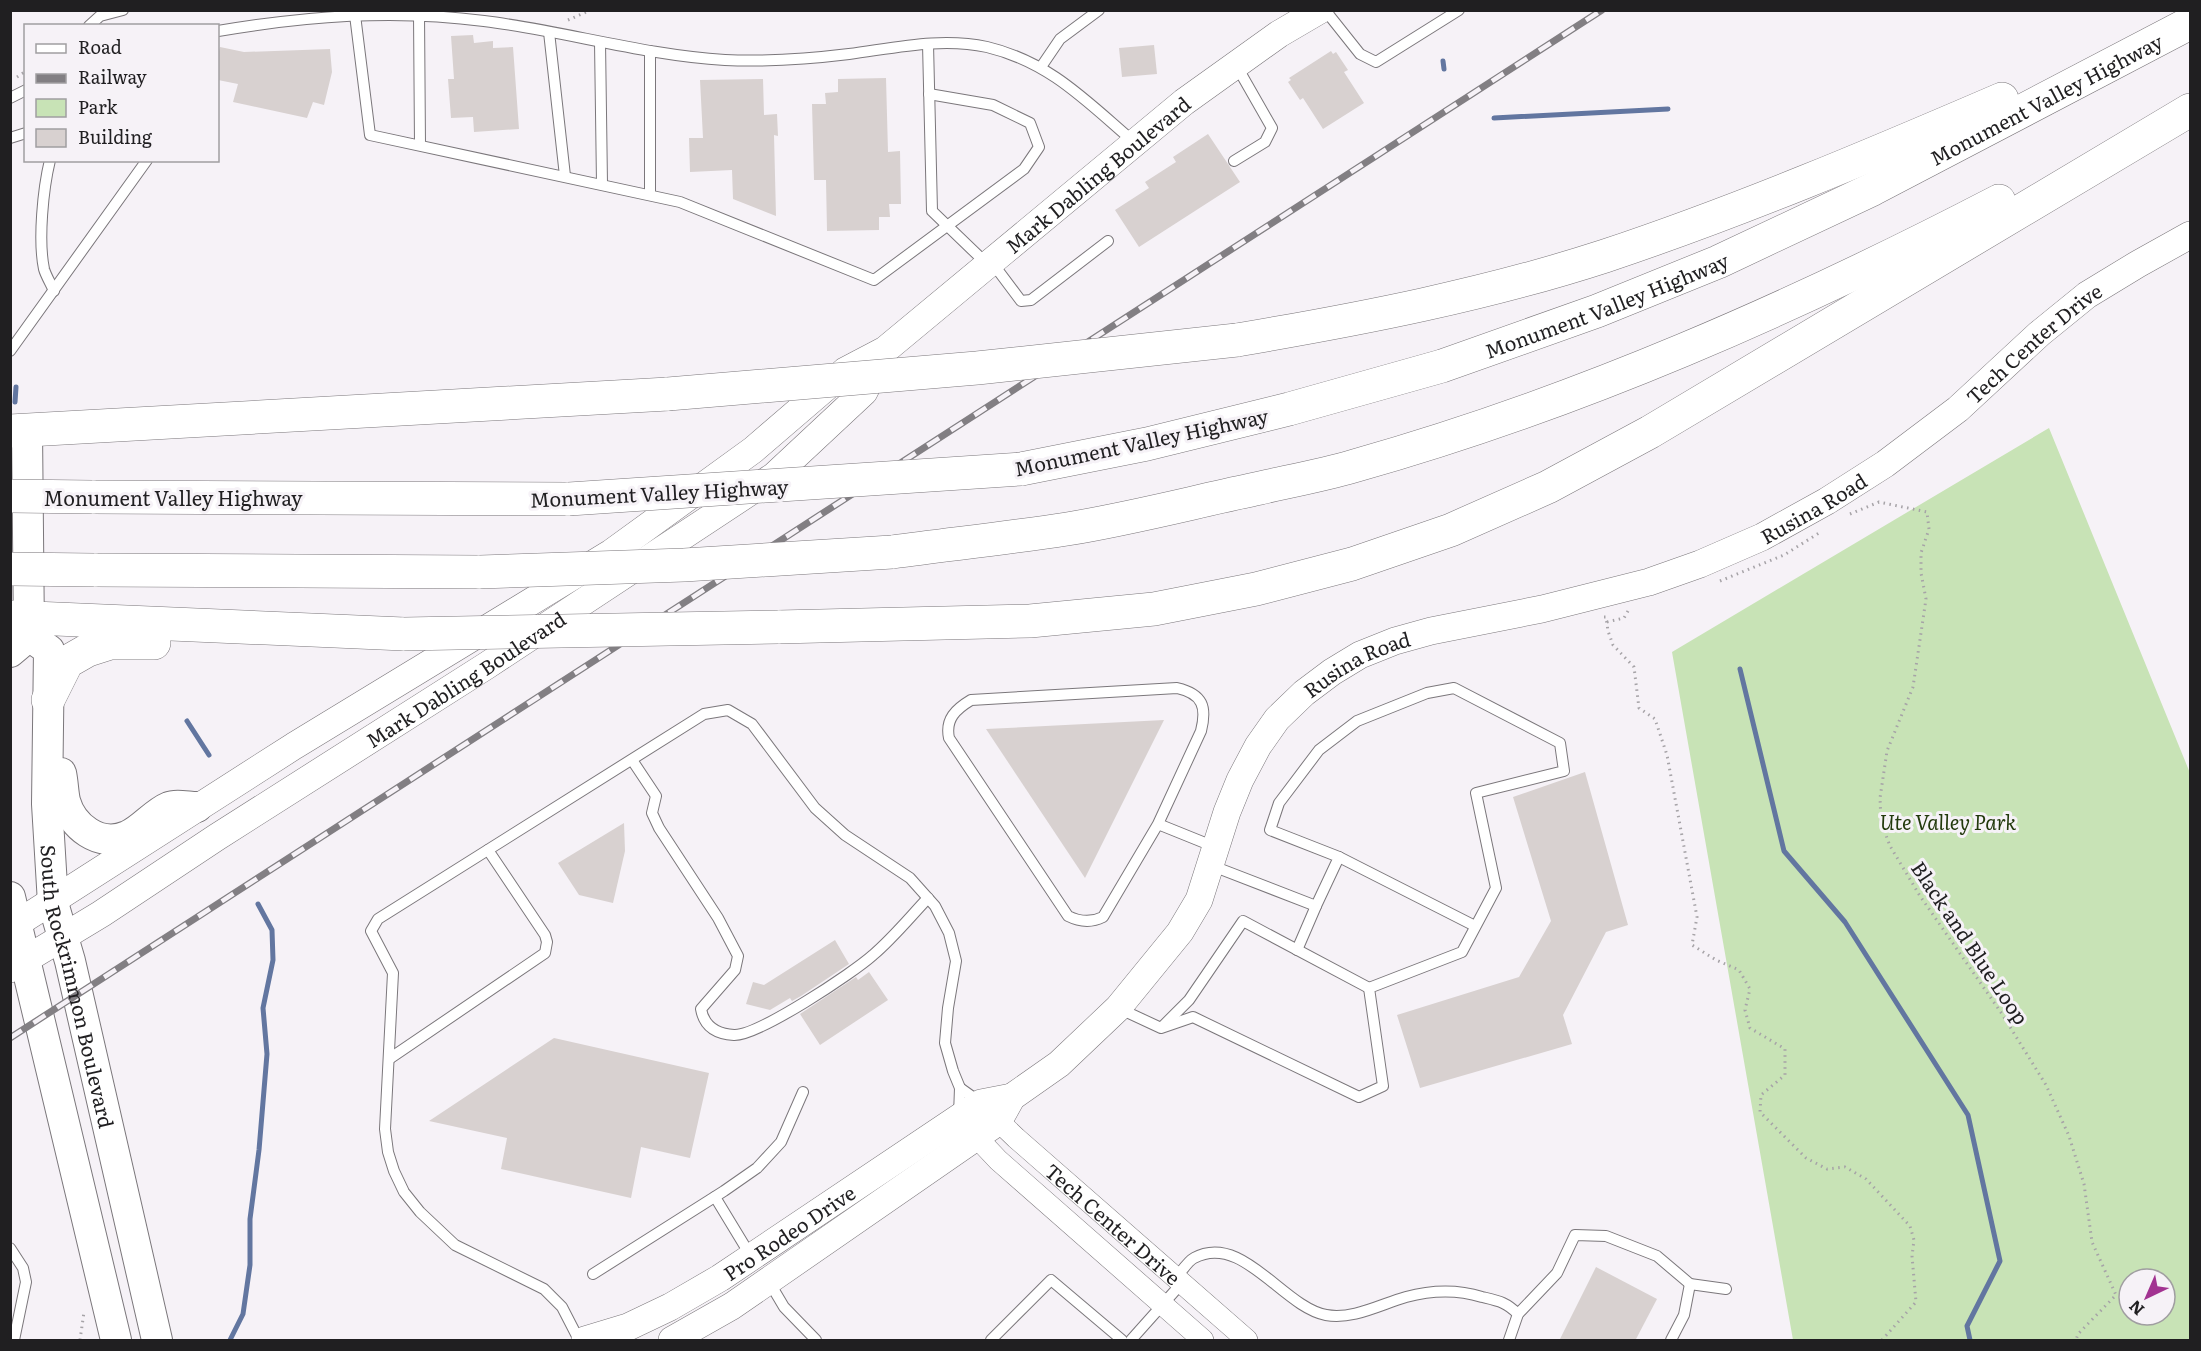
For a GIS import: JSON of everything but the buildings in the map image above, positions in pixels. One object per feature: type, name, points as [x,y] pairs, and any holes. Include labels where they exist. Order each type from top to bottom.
[{"type":"highway","points":[[19,430],[668,394],[977,368],[1237,340],[1335,323],[1488,289],[1604,256],[1725,212],[1913,137],[2190,16]]},
{"type":"highway","name":"Monument Valley Highway","points":[[10,496],[569,499],[1022,469],[1147,444],[1289,409],[1442,366],[1597,311],[1718,262],[1873,189],[2190,23]]},
{"type":"highway","points":[[10,569],[480,572],[684,566],[892,552],[1068,529],[1200,501],[1352,467],[1480,427],[1676,353],[1816,291],[1966,218],[2190,101]]},
{"type":"highway","points":[[48,700],[67,662],[88,650],[110,643],[404,634],[1030,621],[1154,609],[1256,589],[1352,564],[1452,530],[1548,487],[1650,432],[2190,110]]},
{"type":"highway","points":[[19,631],[358,637]]},
{"type":"main road","points":[[19,430],[19,631]]},
{"type":"main road","name":"South Rockrimmon Boulevard","points":[[19,631],[49,650],[48,804],[53,903],[64,937],[157,1341]]},
{"type":"main road","points":[[48,751],[62,774],[65,800],[70,813],[85,831],[100,838],[112,839],[126,836],[171,806],[197,807]]},
{"type":"main road","name":"South Rockrimmon Boulevard","points":[[12,917],[18,964],[96,1304],[116,1341]]},
{"type":"main road","points":[[96,1304],[97,1341]]},
{"type":"street","name":"Mark Dabling Boulevard","points":[[12,917],[53,903],[197,807],[610,553],[753,450],[845,370],[885,350],[1184,102],[1312,12]]},
{"type":"street","name":"Tech Center Drive","points":[[1885,464],[1958,409],[2079,301],[2128,269],[2190,235]]},
{"type":"street","name":"Mark Dabling Boulevard","points":[[18,964],[64,937],[486,666],[774,476],[864,392],[885,350]]},
{"type":"street","name":"Rusina Road","points":[[975,1113],[1012,1097],[1059,1064],[1118,1008],[1180,932],[1199,900],[1240,780],[1258,746],[1277,719],[1304,693],[1332,672],[1360,655],[1395,641],[1431,631],[1473,625],[1542,609],[1649,582],[1700,564],[1762,537],[1827,501],[1885,464]]},
{"type":"street","name":"Tech Center Drive","points":[[975,1113],[1179,1281],[1247,1341]]},
{"type":"street","name":"Tech Center Drive","points":[[975,1113],[998,1160],[1203,1341]]},
{"type":"street","name":"Pro Rodeo Drive","points":[[585,1341],[628,1327],[760,1269],[975,1113]]},
{"type":"street","name":"Pro Rodeo Drive","points":[[672,1341],[732,1306],[760,1269]]},
{"type":"lane","points":[[91,24],[100,16],[123,10]]},
{"type":"lane","points":[[1041,67],[1060,39],[1099,10]]},
{"type":"lane","points":[[1312,12],[1360,54],[1376,62],[1459,10]]},
{"type":"lane","points":[[219,31],[279,21],[346,14],[419,14],[486,21],[650,51],[725,60],[766,61],[808,59],[928,44],[957,43],[985,47],[1017,56],[1041,67],[1067,84],[1134,142]]},
{"type":"lane","points":[[346,14],[370,135],[680,202],[873,280],[1024,169],[1039,147],[1030,123],[993,105],[929,94]]},
{"type":"lane","points":[[419,14],[420,145]]},
{"type":"lane","points":[[549,33],[565,176]]},
{"type":"lane","points":[[600,42],[602,184]]},
{"type":"lane","points":[[928,44],[932,211],[989,263],[1021,301],[1031,300],[1108,241]]},
{"type":"lane","points":[[650,51],[650,195]]},
{"type":"lane","points":[[1234,161],[1265,142],[1272,128],[1236,65]]},
{"type":"lane","points":[[10,98],[24,91]]},
{"type":"lane","points":[[50,162],[44,197],[42,233],[44,270],[54,291]]},
{"type":"lane","points":[[14,347],[146,162]]},
{"type":"lane","points":[[10,332],[14,347]]},
{"type":"lane","points":[[1177,688],[1190,691],[1198,697],[1204,717],[1200,731],[1158,824],[1103,917],[1094,921],[1076,920],[1068,916],[949,738],[951,719],[957,708],[971,700],[1177,688]]},
{"type":"lane","points":[[1161,1028],[1189,1000],[1244,921],[1369,988],[1462,952],[1496,888],[1476,793],[1564,771],[1560,743],[1454,688],[1427,693],[1357,721],[1319,750],[1279,803],[1270,830],[1340,857],[1475,926]]},
{"type":"lane","points":[[579,1341],[562,1307],[544,1289],[455,1245],[420,1212],[404,1191],[388,1152],[385,1129],[393,974],[371,931],[378,919],[704,714],[728,710],[752,724],[815,808],[845,835],[910,878],[935,906],[949,933],[956,962],[945,1043],[953,1071],[975,1113]]},
{"type":"lane","points":[[632,760],[656,796],[652,813],[659,828],[718,918],[738,956],[735,970],[701,1010],[704,1021],[711,1029],[735,1035],[758,1029],[775,1020],[874,954],[928,898]]},
{"type":"lane","points":[[1158,824],[1213,856],[1316,906]]},
{"type":"lane","points":[[389,1059],[545,953],[548,942],[488,850]]},
{"type":"lane","points":[[1298,950],[1340,857]]},
{"type":"lane","points":[[1118,1008],[1161,1028],[1193,1017],[1359,1098],[1383,1086],[1369,988]]},
{"type":"lane","points":[[593,1274],[757,1168],[781,1142],[803,1092]]},
{"type":"lane","points":[[715,1197],[784,1307],[816,1341]]},
{"type":"lane","points":[[1509,1341],[1518,1314],[1557,1273],[1575,1235],[1606,1236],[1657,1256],[1690,1284],[1726,1289]]},
{"type":"lane","points":[[10,1248],[23,1268],[26,1282],[14,1341]]},
{"type":"lane","points":[[1131,1341],[1162,1305],[1194,1258],[1213,1253],[1235,1256],[1259,1271],[1292,1299],[1310,1310],[1328,1316],[1368,1310],[1407,1297],[1455,1290],[1507,1304],[1518,1314]]},
{"type":"lane","points":[[991,1341],[1051,1280],[1122,1341]]},
{"type":"lane","points":[[1671,1341],[1684,1315],[1690,1284]]},
{"type":"path","name":"Black and Blue Loop","points":[[1846,516],[1879,502],[1927,512],[1929,529],[1921,553],[1921,573],[1926,599],[1913,687],[1887,751],[1880,798],[1881,822],[1890,846],[1920,896],[2002,1014],[2046,1085],[2069,1136],[2084,1184],[2092,1242],[2116,1295],[2078,1334],[2076,1341]]},
{"type":"path","points":[[1607,622],[1624,618],[1629,607]]},
{"type":"path","points":[[1606,617],[1614,645],[1634,667],[1639,708],[1655,719],[1667,755],[1697,917],[1692,945],[1716,960],[1739,970],[1750,989],[1745,1010],[1750,1028],[1785,1049],[1785,1075],[1761,1095],[1761,1112],[1806,1158],[1827,1169],[1845,1167],[1866,1179],[1910,1226],[1914,1240],[1912,1256],[1916,1302],[1881,1341]]},
{"type":"path","points":[[80,1341],[96,1304]]},
{"type":"green space","name":"Ute Valley Park","points":[[2049,428],[2190,773],[2190,1340],[1793,1340],[1672,652]]},
{"type":"waterway","points":[[1443,61],[1444,69]]},
{"type":"waterway","points":[[1494,118],[1668,109]]},
{"type":"waterway","points":[[15,402],[16,387]]},
{"type":"waterway","points":[[1740,669],[1784,851],[1845,922],[1968,1115],[2000,1261],[1967,1326],[1970,1340]]},
{"type":"waterway","points":[[187,721],[209,755]]},
{"type":"waterway","points":[[230,1340],[243,1314],[250,1265],[250,1219],[259,1150],[267,1054],[263,1008],[273,960],[272,930],[258,904]]},
{"type":"railway","points":[[10,1038],[1602,10]]}]
